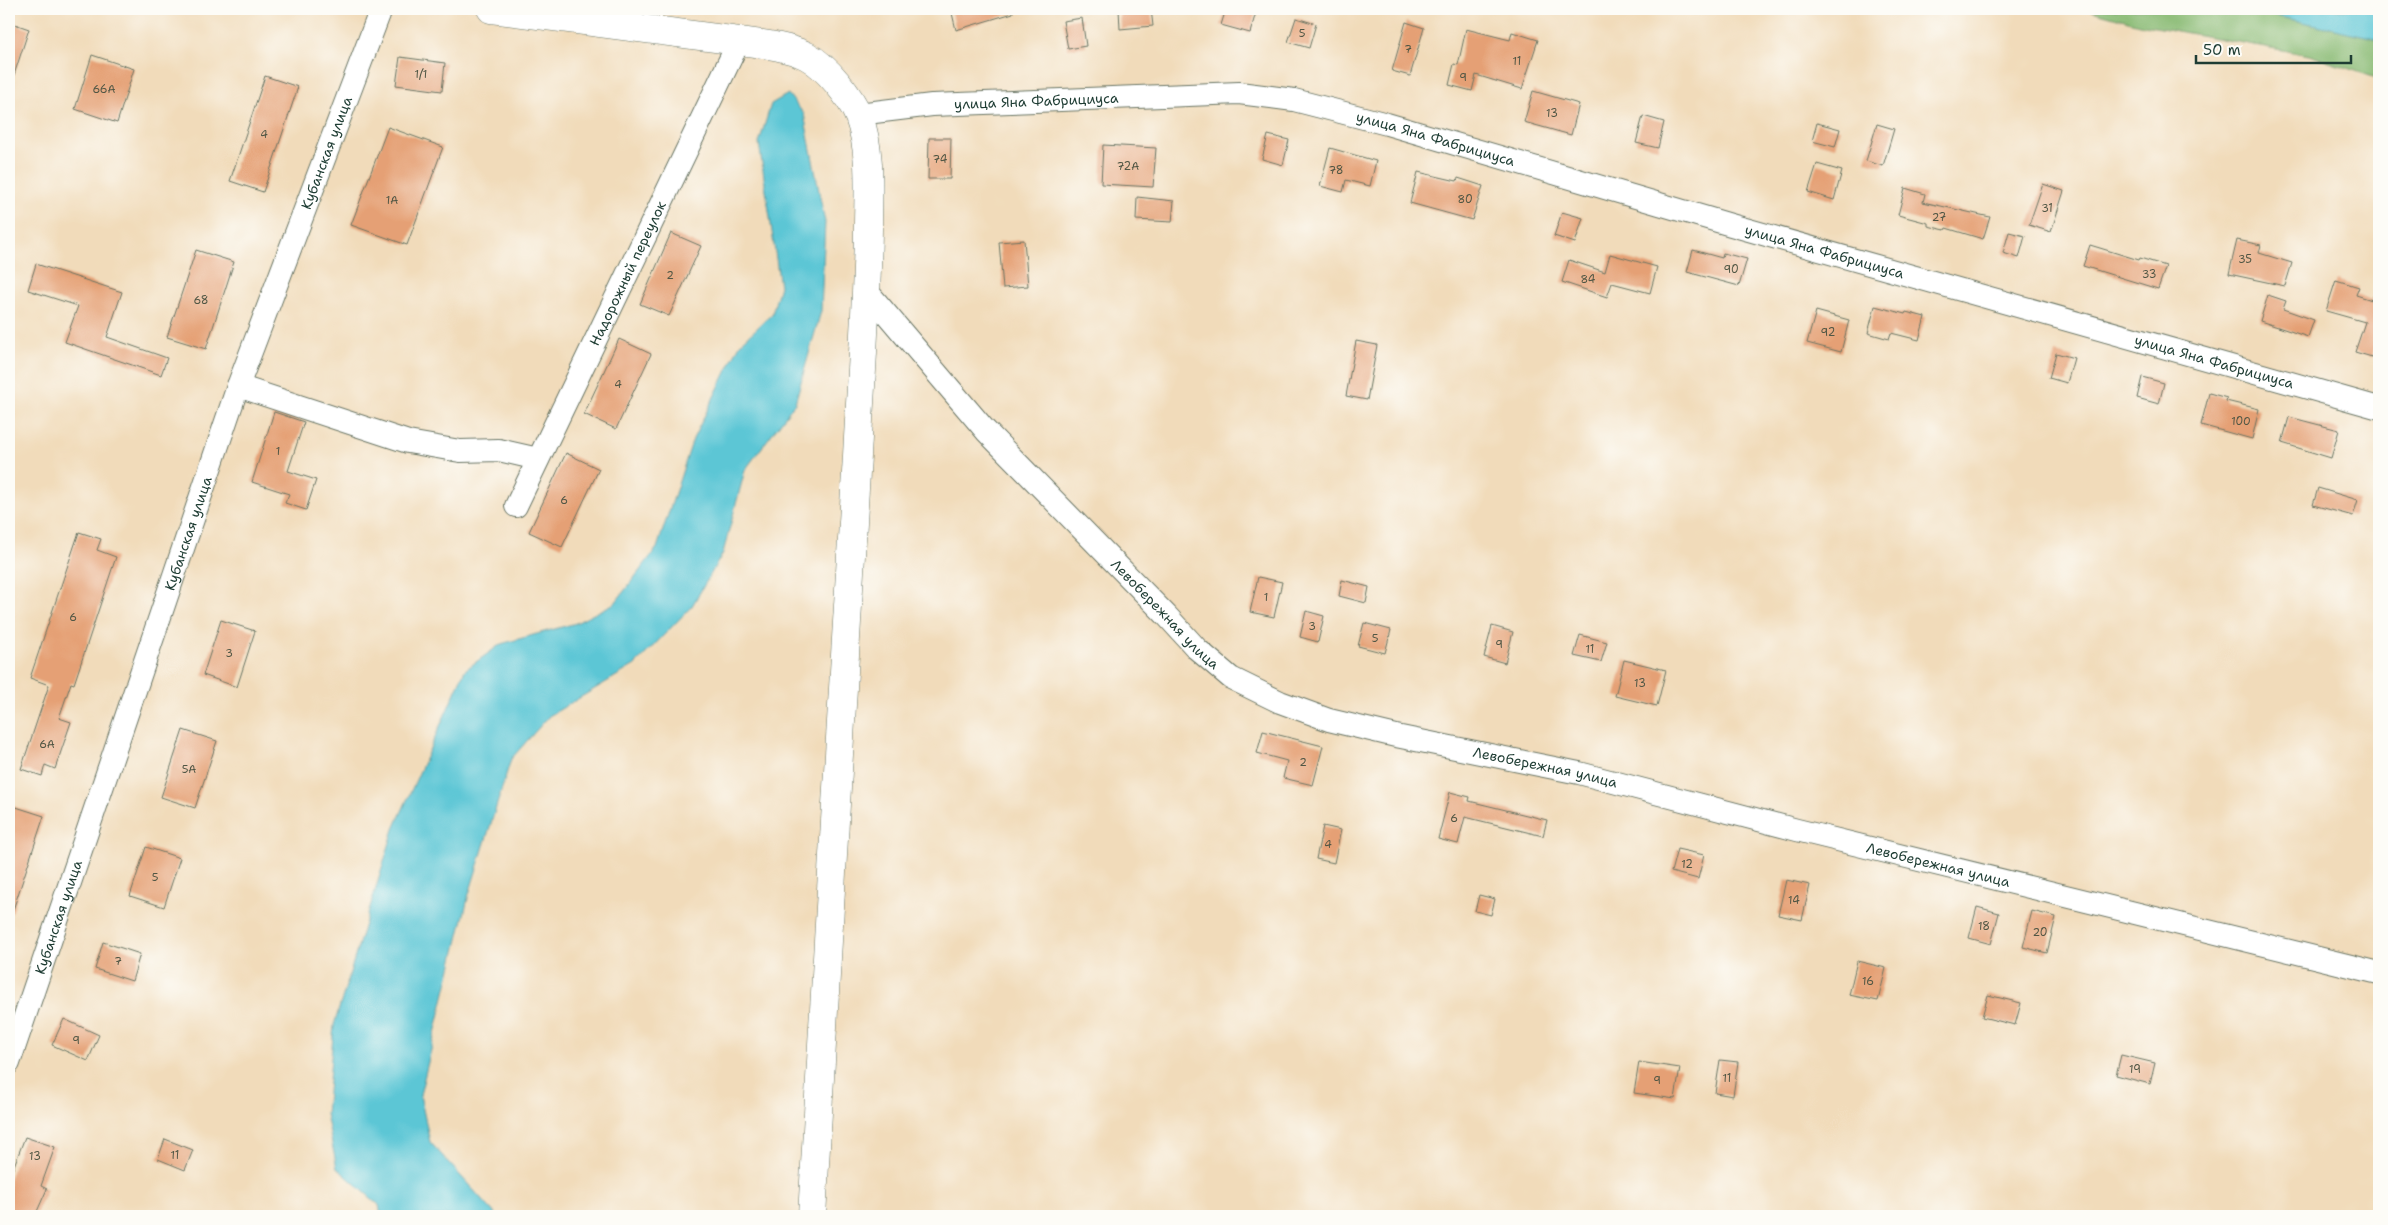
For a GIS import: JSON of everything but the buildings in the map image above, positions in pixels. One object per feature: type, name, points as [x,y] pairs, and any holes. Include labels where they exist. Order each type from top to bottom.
[{"type":"street","name":"Кубанская улица","points":[[9,1063],[238,386],[381,9]]},
{"type":"street","points":[[491,9],[739,40],[808,56],[829,74],[847,94],[858,114],[866,139],[869,177],[867,291],[812,1216]]},
{"type":"street","name":"Надорожный переулок","points":[[516,506],[739,40]]},
{"type":"street","name":"улица Яна Фабрициуса","points":[[858,114],[932,105],[1239,93],[1294,100],[1387,124],[1731,225],[2379,408]]},
{"type":"street","name":"Левобережная улица","points":[[867,291],[986,431],[1168,616],[1197,649],[1231,678],[1280,702],[1329,720],[1396,736],[1579,773],[1796,830],[2379,973]]},
{"type":"street","points":[[238,386],[408,442],[460,451],[499,450],[538,459]]},
{"type":"green space","points":[[2085,9],[2245,9],[2379,39],[2379,79],[2309,55],[2139,24]]},
{"type":"water","points":[[2245,9],[2379,9],[2379,39]]},
{"type":"water","points":[[788,94],[804,114],[825,222],[821,311],[795,403],[745,470],[723,553],[692,606],[635,665],[549,716],[511,759],[469,894],[420,1095],[430,1142],[497,1216],[381,1216],[379,1205],[337,1168],[326,1114],[334,1025],[394,829],[465,670],[501,644],[576,623],[615,603],[657,548],[693,439],[740,344],[772,314],[780,286],[759,143],[771,104]]}]
